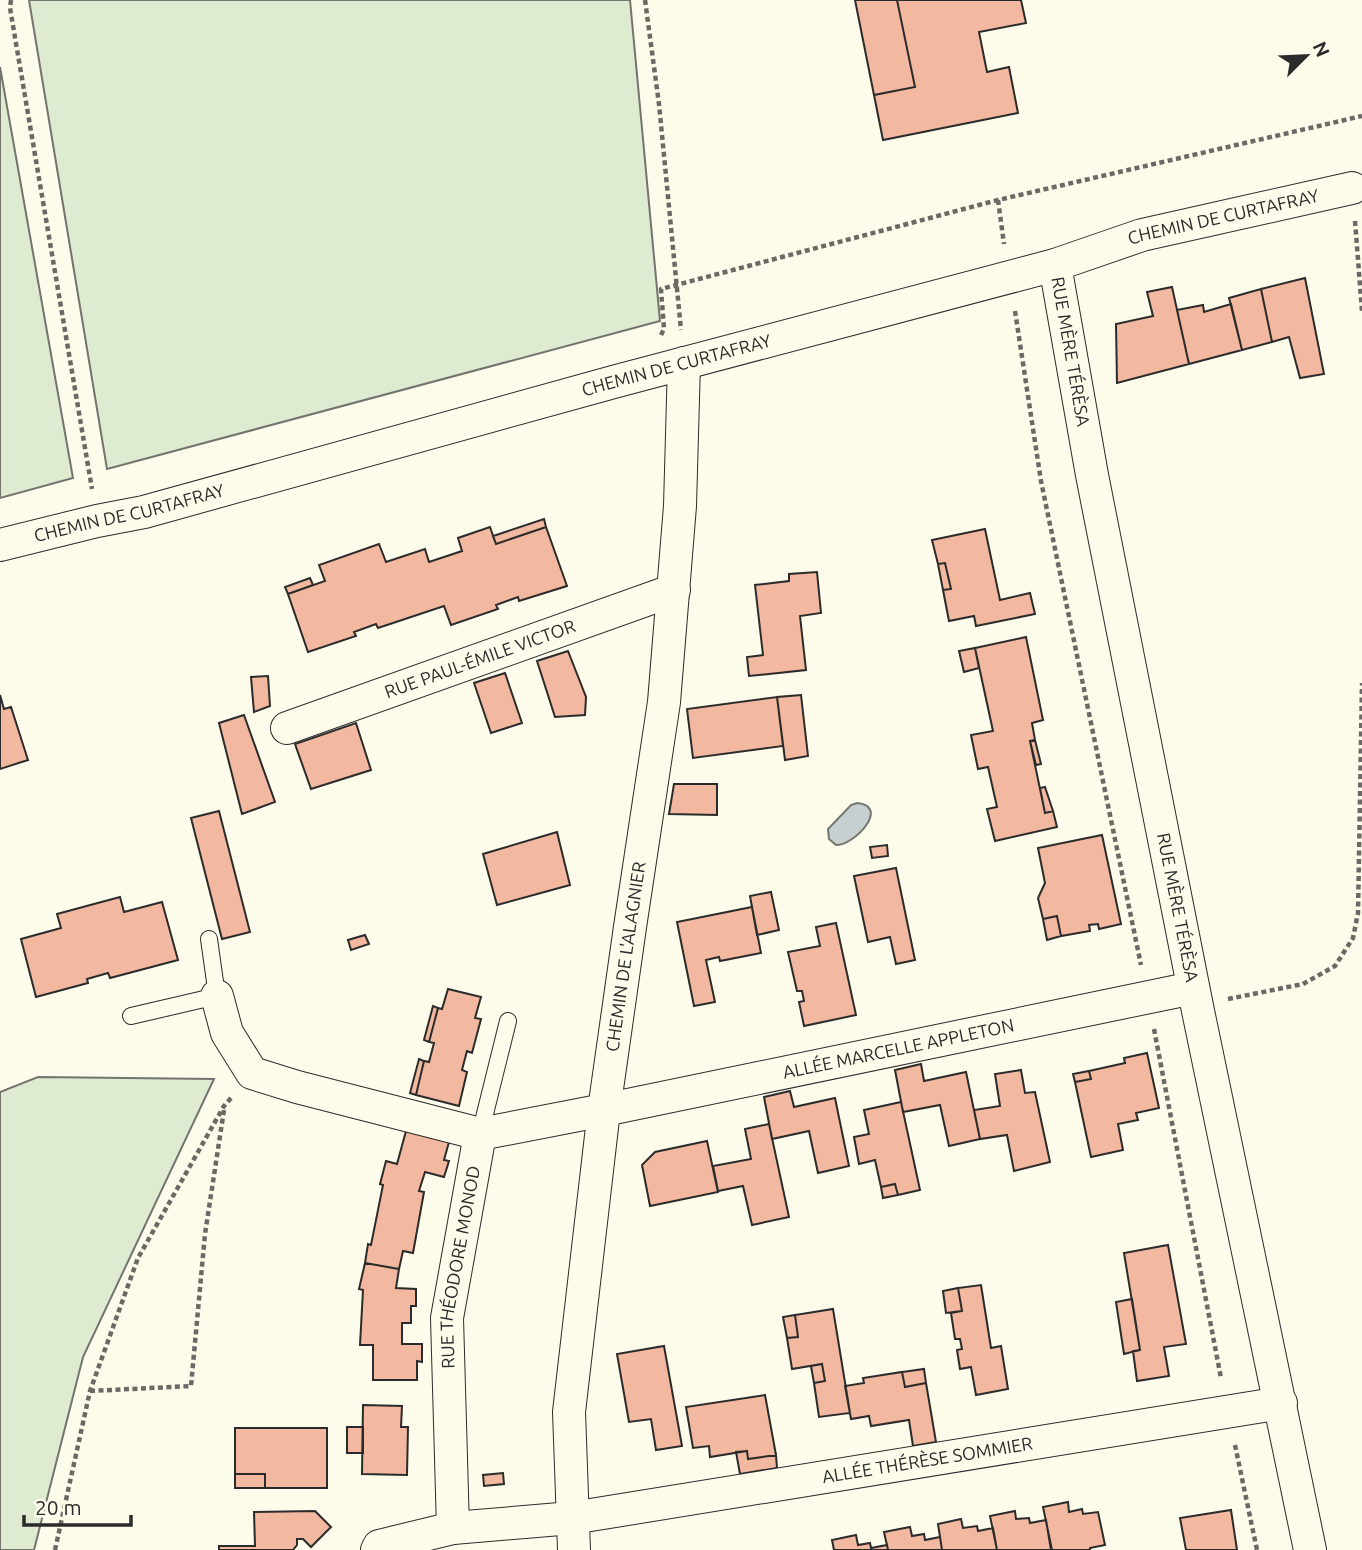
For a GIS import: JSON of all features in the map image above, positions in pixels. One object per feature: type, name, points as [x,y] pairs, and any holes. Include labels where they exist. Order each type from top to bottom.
[{"type":"street","name":"CHEMIN DE CURTAFRAY","points":[[0,545],[144,512],[684,363],[1055,265],[1142,235],[1352,188]]},
{"type":"street","name":"RUE MÈRE TÉRÈSA","points":[[1055,265],[1092,475],[1195,997],[1310,1550]]},
{"type":"street","name":"CHEMIN DE L'ALAGNIER","points":[[575,1550],[569,1412],[604,1110],[664,702],[680,506],[684,363]]},
{"type":"street","name":"RUE PAUL-ÉMILE VICTOR","points":[[286,728],[674,590]]},
{"type":"street","points":[[217,996],[227,1033],[252,1073],[297,1087],[480,1134],[604,1110]]},
{"type":"street","name":"ALLÉE MARCELLE APPLETON","points":[[604,1110],[1148,998],[1195,997]]},
{"type":"street","name":"RUE THÉODORE MONOD","points":[[453,1528],[447,1318],[480,1134]]},
{"type":"street","name":"ALLÉE THÉRÈSE SOMMIER","points":[[377,1550],[379,1546],[453,1528],[572,1518],[1280,1403]]},
{"type":"lane","points":[[131,1016],[217,996],[209,939]]},
{"type":"lane","points":[[480,1134],[508,1021]]},
{"type":"path","points":[[6,0],[10,8]]},
{"type":"path","points":[[11,0],[10,8],[97,521]]},
{"type":"path","points":[[645,0],[659,104],[684,363]]},
{"type":"path","points":[[659,340],[664,329],[661,289],[998,200],[1362,116]]},
{"type":"path","points":[[1352,188],[1362,311]]},
{"type":"path","points":[[998,200],[1041,481],[1148,998],[1257,1550]]},
{"type":"path","points":[[1195,997],[1303,984],[1335,967],[1353,938],[1358,913],[1362,682]]},
{"type":"path","points":[[55,1550],[90,1391],[138,1258],[225,1106],[252,1073]]},
{"type":"path","points":[[90,1391],[191,1386],[205,1234],[225,1106]]},
{"type":"green space","points":[[29,0],[630,0],[660,321],[107,469]]},
{"type":"green space","points":[[0,67],[73,478],[0,498]]},
{"type":"green space","points":[[38,1077],[214,1079],[83,1357],[34,1550],[0,1550],[0,1092]]},
{"type":"shaded area","points":[[857,803],[867,806],[871,811],[866,826],[852,839],[836,845],[829,839],[828,829],[851,805]]},
{"type":"building","points":[[855,0],[897,0],[915,87],[874,95]]},
{"type":"building","points":[[897,0],[1021,0],[1026,23],[979,32],[987,72],[1009,67],[1018,113],[883,140],[874,95],[915,87]]},
{"type":"building","points":[[1305,278],[1324,374],[1300,378],[1289,337],[1272,342],[1261,289]]},
{"type":"building","points":[[1172,287],[1189,364],[1117,383],[1116,324],[1153,316],[1147,292]]},
{"type":"building","points":[[1261,289],[1272,342],[1242,350],[1229,298]]},
{"type":"building","points":[[1231,304],[1242,350],[1189,364],[1177,310],[1203,305],[1204,312]]},
{"type":"building","points":[[544,519],[546,527],[496,544],[493,536]]},
{"type":"building","points":[[490,527],[496,544],[546,527],[567,586],[519,601],[518,597],[496,605],[498,609],[451,625],[444,606],[378,628],[376,624],[354,632],[356,636],[308,652],[288,594],[325,581],[319,565],[379,544],[386,562],[425,549],[429,562],[462,551],[458,538]]},
{"type":"building","points":[[985,529],[1000,600],[1030,593],[1035,614],[976,626],[974,616],[949,621],[943,590],[951,589],[945,563],[938,564],[932,540]]},
{"type":"building","points":[[945,563],[951,589],[943,590],[938,564]]},
{"type":"building","points":[[817,572],[821,613],[800,616],[806,670],[749,676],[747,657],[763,655],[755,585],[789,581],[789,574]]},
{"type":"building","points":[[310,578],[313,585],[288,594],[285,587]]},
{"type":"building","points":[[1026,637],[1043,720],[1032,723],[1035,740],[1030,741],[1045,813],[1053,811],[1057,827],[995,841],[987,809],[997,807],[988,767],[978,769],[971,735],[993,731],[975,648]]},
{"type":"building","points":[[975,648],[979,668],[964,672],[959,651]]},
{"type":"building","points":[[568,651],[586,697],[585,715],[555,717],[537,661]]},
{"type":"building","points":[[505,673],[522,723],[491,733],[474,683]]},
{"type":"building","points":[[268,676],[270,706],[254,712],[251,677]]},
{"type":"building","points":[[0,695],[4,709],[11,707],[28,760],[0,769]]},
{"type":"building","points":[[801,695],[808,756],[785,760],[777,697]]},
{"type":"building","points":[[777,697],[783,746],[693,758],[687,709]]},
{"type":"building","points":[[244,715],[275,802],[242,814],[219,723]]},
{"type":"building","points":[[356,723],[371,770],[311,789],[295,744]]},
{"type":"building","points":[[1035,740],[1041,764],[1036,765],[1030,741]]},
{"type":"building","points":[[674,784],[717,784],[717,815],[669,814]]},
{"type":"building","points":[[1045,787],[1053,811],[1045,813],[1040,788]]},
{"type":"building","points":[[219,811],[250,932],[222,939],[191,818]]},
{"type":"building","points":[[557,832],[570,885],[497,905],[483,854]]},
{"type":"building","points":[[1102,835],[1121,924],[1099,929],[1098,924],[1089,925],[1090,931],[1061,936],[1057,916],[1043,919],[1038,898],[1045,883],[1038,848]]},
{"type":"building","points":[[887,845],[888,856],[872,858],[870,847]]},
{"type":"building","points":[[896,868],[915,960],[896,964],[890,937],[868,942],[854,876]]},
{"type":"building","points":[[771,892],[779,930],[757,935],[750,896]]},
{"type":"building","points":[[120,897],[124,912],[162,902],[178,960],[110,978],[108,973],[87,979],[88,983],[36,997],[21,939],[61,928],[57,914]]},
{"type":"building","points":[[752,907],[761,953],[720,961],[719,957],[706,960],[715,1002],[694,1006],[677,922]]},
{"type":"building","points":[[1057,916],[1061,936],[1047,940],[1043,919]]},
{"type":"building","points":[[836,923],[856,1015],[804,1026],[799,1002],[804,1001],[802,991],[797,991],[788,952],[820,946],[816,927]]},
{"type":"building","points":[[365,935],[369,944],[351,950],[348,940]]},
{"type":"building","points":[[448,989],[481,997],[475,1018],[481,1019],[472,1053],[467,1051],[462,1070],[467,1072],[459,1106],[416,1095],[424,1061],[429,1062],[434,1043],[429,1042],[438,1008],[442,1009]]},
{"type":"building","points":[[433,1006],[438,1008],[429,1042],[424,1040]]},
{"type":"building","points":[[1147,1053],[1159,1108],[1136,1113],[1138,1120],[1118,1124],[1123,1150],[1091,1157],[1075,1082],[1091,1079],[1089,1071],[1125,1063],[1124,1058]]},
{"type":"building","points":[[419,1059],[424,1061],[416,1095],[410,1093]]},
{"type":"building","points":[[921,1064],[924,1081],[966,1072],[980,1139],[949,1146],[940,1105],[903,1112],[895,1070]]},
{"type":"building","points":[[1021,1070],[1025,1093],[1035,1092],[1050,1162],[1014,1171],[1007,1135],[980,1139],[974,1110],[1000,1106],[995,1074]]},
{"type":"building","points":[[1089,1071],[1091,1079],[1075,1082],[1073,1074]]},
{"type":"building","points":[[790,1091],[794,1107],[835,1098],[849,1166],[818,1173],[809,1131],[772,1139],[764,1097]]},
{"type":"building","points":[[901,1102],[920,1190],[898,1195],[895,1184],[881,1187],[875,1160],[859,1164],[854,1137],[869,1134],[864,1110]]},
{"type":"building","points":[[769,1124],[789,1217],[752,1225],[743,1186],[718,1191],[713,1166],[751,1159],[745,1129]]},
{"type":"building","points":[[406,1131],[449,1142],[444,1160],[449,1161],[444,1177],[425,1172],[419,1191],[424,1192],[413,1253],[403,1251],[399,1269],[365,1263],[368,1244],[371,1245],[386,1161],[397,1164]]},
{"type":"building","points":[[707,1141],[718,1192],[650,1206],[642,1165],[655,1152]]},
{"type":"building","points":[[895,1184],[898,1195],[883,1198],[881,1187]]},
{"type":"building","points":[[1168,1245],[1186,1344],[1164,1347],[1169,1376],[1137,1381],[1133,1351],[1140,1350],[1124,1253]]},
{"type":"building","points":[[365,1263],[399,1269],[396,1288],[416,1289],[416,1306],[411,1306],[411,1323],[402,1323],[402,1344],[422,1344],[422,1362],[417,1361],[417,1380],[373,1380],[373,1345],[360,1345],[363,1290],[359,1289]]},
{"type":"building","points":[[981,1285],[991,1348],[1001,1346],[1008,1389],[976,1395],[971,1367],[960,1369],[957,1350],[962,1349],[960,1339],[955,1339],[951,1313],[962,1311],[958,1288]]},
{"type":"building","points":[[958,1288],[962,1311],[946,1313],[943,1291]]},
{"type":"building","points":[[1132,1299],[1140,1350],[1124,1354],[1116,1302]]},
{"type":"building","points":[[833,1309],[850,1413],[819,1417],[814,1383],[825,1381],[822,1364],[792,1369],[787,1338],[798,1337],[795,1315]]},
{"type":"building","points":[[795,1315],[798,1337],[787,1338],[783,1317]]},
{"type":"building","points":[[664,1346],[682,1446],[656,1450],[651,1419],[629,1422],[617,1354]]},
{"type":"building","points":[[822,1364],[825,1381],[814,1383],[811,1366]]},
{"type":"building","points":[[924,1369],[926,1383],[905,1387],[902,1372]]},
{"type":"building","points":[[902,1372],[905,1387],[926,1383],[936,1442],[913,1446],[909,1420],[871,1426],[869,1416],[851,1419],[845,1386],[864,1383],[863,1378]]},
{"type":"building","points":[[765,1395],[776,1455],[748,1459],[747,1451],[710,1457],[709,1446],[693,1448],[686,1407]]},
{"type":"building","points":[[363,1405],[402,1406],[401,1427],[408,1427],[407,1475],[362,1474]]},
{"type":"building","points":[[347,1427],[363,1427],[363,1453],[347,1453]]},
{"type":"building","points":[[235,1428],[327,1428],[327,1488],[265,1488],[265,1474],[235,1474]]},
{"type":"building","points":[[747,1451],[748,1459],[776,1455],[777,1468],[740,1474],[736,1452]]},
{"type":"building","points":[[503,1473],[504,1484],[484,1486],[483,1475]]},
{"type":"building","points":[[235,1474],[265,1474],[265,1488],[235,1488]]},
{"type":"building","points":[[1068,1502],[1069,1512],[1082,1509],[1083,1514],[1098,1512],[1105,1545],[1090,1550],[1052,1550],[1043,1507]]},
{"type":"building","points":[[1231,1510],[1237,1550],[1186,1550],[1180,1518]]},
{"type":"building","points":[[315,1511],[331,1527],[311,1547],[303,1539],[297,1539],[293,1550],[219,1550],[219,1546],[255,1546],[254,1512]]},
{"type":"building","points":[[1015,1511],[1016,1519],[1029,1518],[1030,1523],[1046,1520],[1051,1550],[997,1550],[990,1516]]},
{"type":"building","points":[[961,1519],[963,1528],[977,1526],[978,1531],[993,1528],[997,1550],[942,1550],[938,1524]]},
{"type":"building","points":[[910,1527],[912,1536],[924,1534],[925,1540],[940,1537],[942,1550],[888,1550],[884,1532]]},
{"type":"building","points":[[856,1535],[858,1545],[870,1543],[871,1548],[887,1545],[888,1550],[834,1550],[832,1540]]}]
